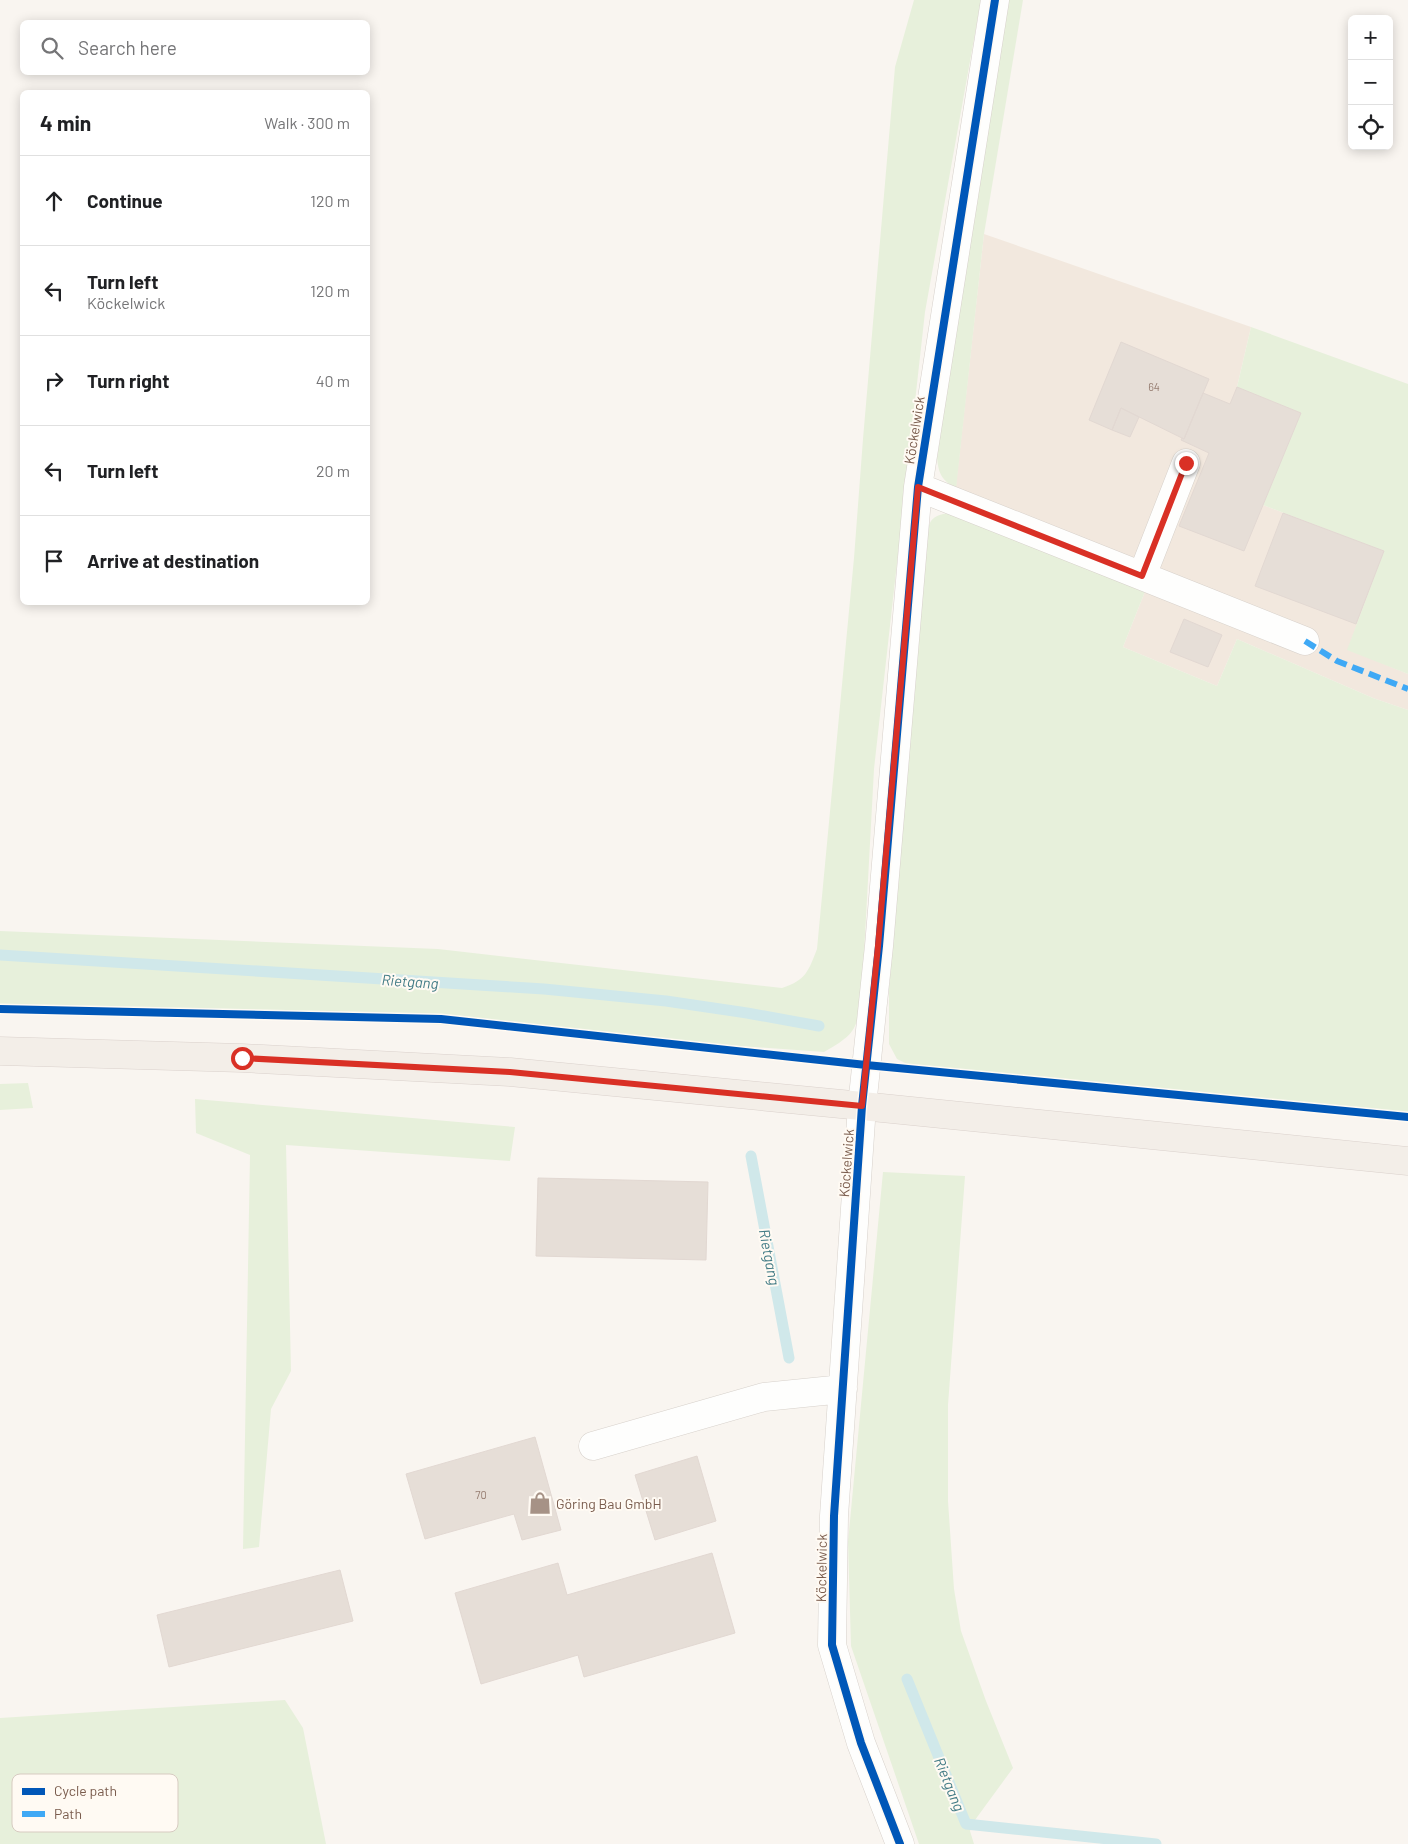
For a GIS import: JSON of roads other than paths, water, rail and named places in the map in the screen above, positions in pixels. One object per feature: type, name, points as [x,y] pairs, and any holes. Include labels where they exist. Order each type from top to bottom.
[{"type":"main road","points":[[0,1051],[242,1058],[510,1072],[1408,1161]]},
{"type":"street","name":"Köckelwick","points":[[900,1844],[861,1743],[832,1645],[834,1516],[862,1106],[878,946],[918,487],[995,0]]},
{"type":"street","points":[[1142,576],[1186,463]]},
{"type":"street","points":[[918,487],[1305,640]]},
{"type":"street","points":[[593,1446],[764,1397],[843,1389]]},
{"type":"waterway","name":"Rietgang","points":[[0,955],[544,989],[666,1001],[819,1026]]},
{"type":"waterway","name":"Rietgang","points":[[751,1156],[789,1358]]},
{"type":"waterway","name":"Rietgang","points":[[907,1679],[966,1824],[1156,1844]]},
{"type":"place","name":"Göring Bau GmbH","points":[[540,1503]]}]
